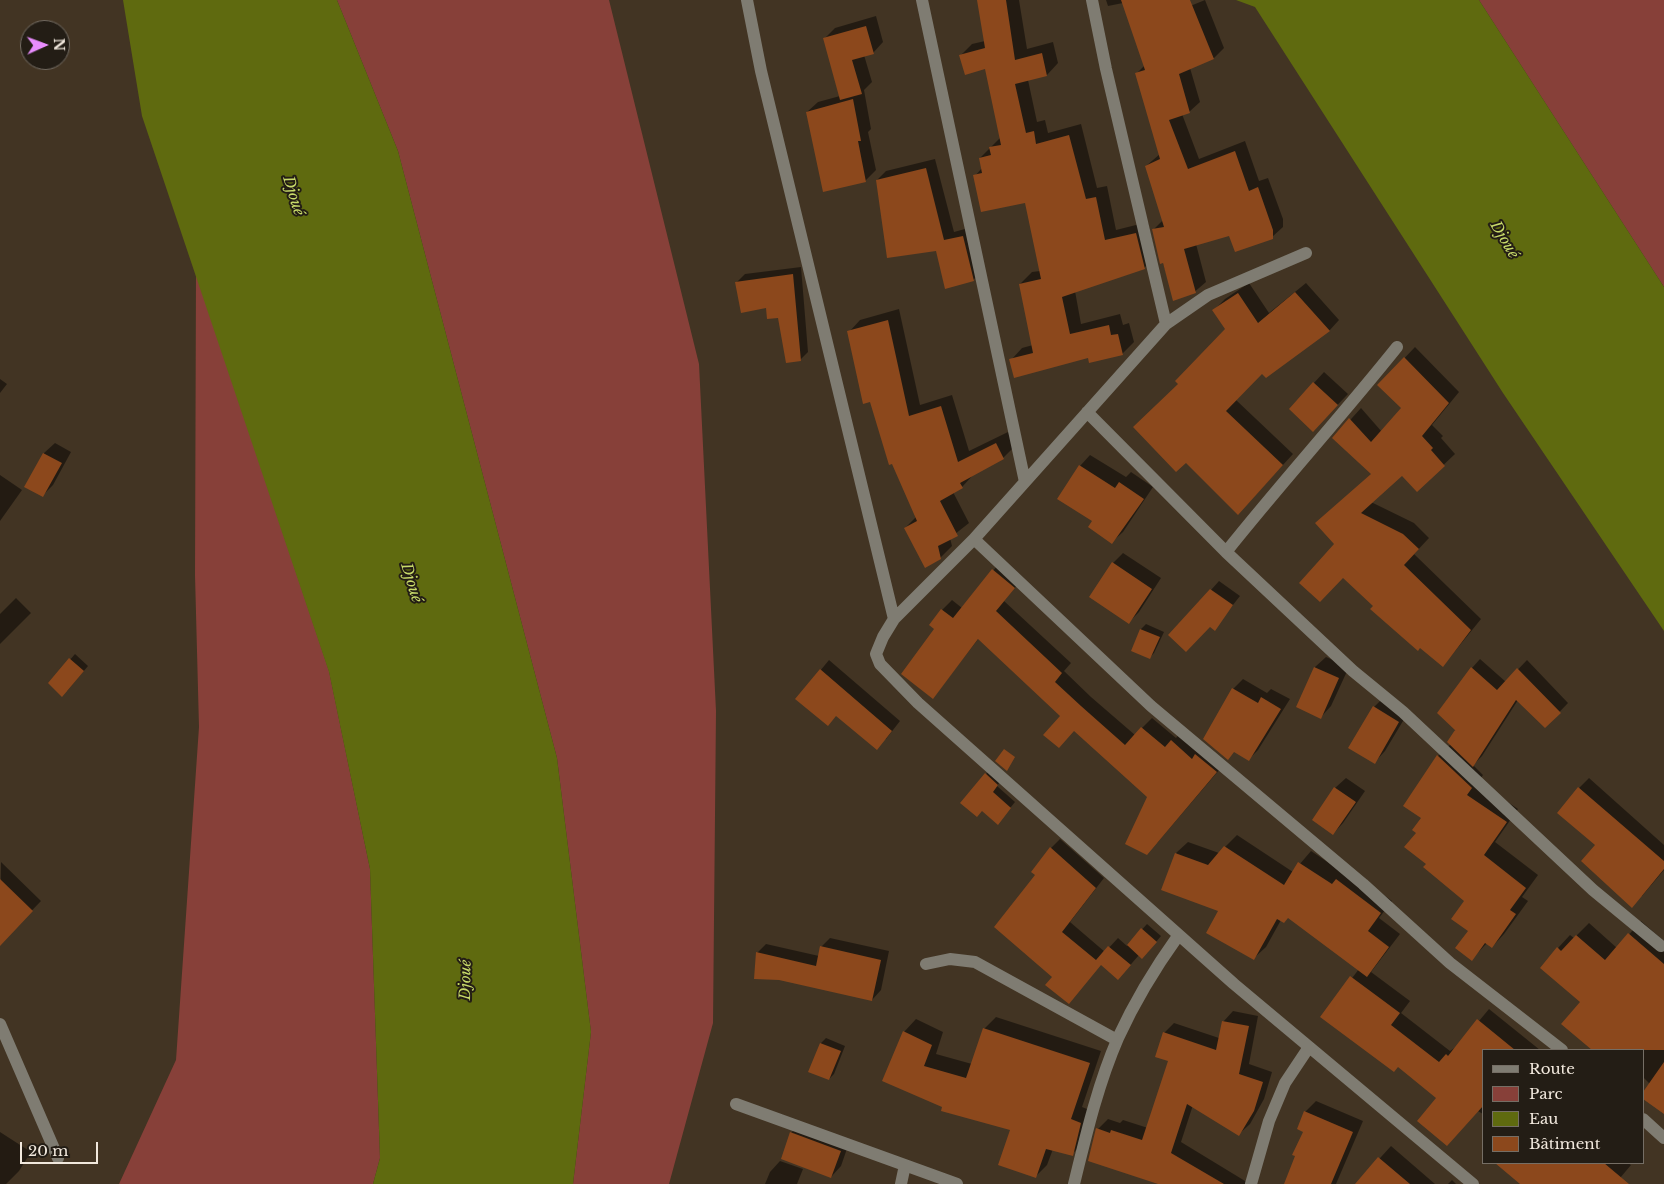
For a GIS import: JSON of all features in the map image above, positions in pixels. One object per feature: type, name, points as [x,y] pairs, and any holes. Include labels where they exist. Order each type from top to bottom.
[{"type":"street","points":[[747,0],[761,71],[894,620]]},
{"type":"street","points":[[922,0],[1025,482]]},
{"type":"street","points":[[1092,0],[1108,79],[1166,324]]},
{"type":"street","points":[[1306,253],[1208,295],[1166,324],[974,539],[894,620],[883,637],[876,654],[880,664],[895,682],[1178,936],[1473,1184]]},
{"type":"street","points":[[1226,552],[1287,476],[1336,423],[1397,347]]},
{"type":"street","points":[[1086,412],[1226,552],[1353,671],[1403,712],[1592,890],[1661,946]]},
{"type":"street","points":[[974,539],[1151,706],[1363,884],[1450,963],[1561,1049]]},
{"type":"street","points":[[1074,1184],[1086,1134],[1118,1040],[1136,1001],[1178,936]]},
{"type":"street","points":[[926,964],[950,959],[975,962],[1118,1040]]},
{"type":"street","points":[[0,1024],[58,1158]]},
{"type":"street","points":[[1251,1184],[1269,1121],[1285,1083],[1309,1047]]},
{"type":"street","points":[[736,1104],[957,1184]]},
{"type":"street","points":[[1644,1120],[1664,1138]]},
{"type":"street","points":[[900,1184],[906,1165]]},
{"type":"green space","points":[[337,0],[609,0],[699,364],[716,711],[713,1023],[669,1184],[573,1184],[591,1032],[557,758],[398,151]]},
{"type":"green space","points":[[1479,0],[1664,0],[1664,287]]},
{"type":"green space","points":[[196,271],[329,671],[370,869],[380,1158],[373,1184],[119,1184],[176,1060],[199,727],[195,575]]},
{"type":"water","name":"Djoué","points":[[123,0],[337,0],[398,151],[557,758],[591,1032],[573,1184],[373,1184],[380,1158],[370,869],[329,672],[142,116]]},
{"type":"water","name":"Djoué","points":[[1236,0],[1479,0],[1664,287],[1664,631],[1503,393],[1255,7]]},
{"type":"building","points":[[977,0],[1006,0],[1015,60],[1042,53],[1047,76],[1015,84],[1026,133],[1034,131],[1036,144],[1069,135],[1086,199],[1096,197],[1105,240],[1136,233],[1145,269],[1062,297],[1070,334],[1109,325],[1111,335],[1118,334],[1123,355],[1089,363],[1088,358],[1014,378],[1009,359],[1033,353],[1019,284],[1041,279],[1025,203],[981,212],[973,175],[982,173],[979,158],[991,155],[989,147],[1001,145],[985,69],[965,75],[959,55],[985,48]]},
{"type":"building","points":[[1121,0],[1190,0],[1214,59],[1179,74],[1190,113],[1169,120],[1188,169],[1235,151],[1249,191],[1258,187],[1273,230],[1273,239],[1235,252],[1229,236],[1184,249],[1196,293],[1173,301],[1163,263],[1160,264],[1152,229],[1164,227],[1145,166],[1160,159],[1135,73],[1145,70]]},
{"type":"building","points":[[866,26],[874,54],[852,60],[862,94],[840,100],[823,38]]},
{"type":"building","points":[[853,99],[861,141],[858,141],[866,182],[823,192],[806,112]]},
{"type":"building","points":[[926,168],[944,240],[963,236],[974,281],[945,289],[936,251],[887,258],[876,180]]},
{"type":"building","points":[[793,274],[801,361],[786,363],[778,318],[767,319],[766,308],[741,313],[735,282]]},
{"type":"building","points":[[1295,292],[1330,331],[1266,378],[1262,374],[1226,411],[1283,465],[1238,515],[1186,463],[1176,472],[1133,427],[1178,384],[1175,381],[1225,329],[1212,310],[1238,293],[1258,323]]},
{"type":"building","points":[[888,320],[909,416],[941,406],[958,462],[996,443],[1004,459],[960,483],[963,488],[940,501],[958,536],[938,546],[941,559],[925,568],[904,528],[917,521],[892,464],[889,465],[870,402],[863,404],[847,331]]},
{"type":"building","points":[[1404,357],[1449,403],[1422,436],[1445,466],[1417,492],[1402,476],[1361,513],[1403,534],[1419,549],[1404,565],[1471,630],[1443,667],[1420,648],[1418,651],[1370,609],[1373,606],[1343,578],[1320,602],[1299,583],[1334,544],[1315,523],[1371,474],[1332,438],[1349,418],[1371,442],[1401,408],[1377,385]]},
{"type":"building","points":[[1313,382],[1338,405],[1313,432],[1289,409]]},
{"type":"building","points":[[43,453],[62,463],[43,497],[24,487]]},
{"type":"building","points":[[1079,465],[1115,488],[1119,482],[1144,499],[1112,544],[1088,527],[1092,521],[1057,499]]},
{"type":"building","points":[[1112,562],[1152,589],[1129,624],[1089,597]]},
{"type":"building","points":[[992,569],[1015,588],[996,611],[1062,673],[1055,682],[1081,706],[1125,745],[1141,727],[1165,747],[1171,740],[1192,759],[1195,754],[1217,772],[1147,855],[1125,844],[1147,797],[1074,731],[1059,748],[1043,735],[1060,716],[978,639],[933,699],[901,674],[934,629],[929,625],[941,609],[953,618]]},
{"type":"building","points":[[1210,589],[1233,605],[1215,631],[1210,627],[1186,652],[1168,635]]},
{"type":"building","points":[[1140,629],[1160,637],[1150,659],[1131,651]]},
{"type":"building","points":[[69,658],[84,671],[62,697],[48,683]]},
{"type":"building","points":[[1314,667],[1339,678],[1321,719],[1296,707]]},
{"type":"building","points":[[1471,667],[1497,690],[1517,668],[1561,713],[1545,728],[1516,700],[1473,767],[1447,742],[1455,730],[1437,713]]},
{"type":"building","points":[[820,669],[892,731],[877,750],[836,716],[828,726],[795,699]]},
{"type":"building","points":[[1232,688],[1258,703],[1261,697],[1281,709],[1249,761],[1234,752],[1228,760],[1203,739]]},
{"type":"building","points":[[1373,706],[1399,722],[1375,764],[1348,748]]},
{"type":"building","points":[[1004,749],[1015,757],[1007,771],[995,761]]},
{"type":"building","points":[[1437,755],[1472,788],[1467,795],[1507,822],[1484,855],[1526,888],[1510,910],[1516,914],[1492,948],[1485,943],[1472,961],[1455,948],[1468,931],[1451,919],[1464,901],[1423,867],[1426,864],[1404,847],[1416,833],[1412,830],[1421,818],[1403,806]]},
{"type":"building","points":[[985,773],[998,785],[993,792],[1011,808],[998,825],[982,811],[977,817],[960,803]]},
{"type":"building","points":[[1334,787],[1356,802],[1333,835],[1312,820]]},
{"type":"building","points":[[1578,787],[1664,861],[1664,869],[1632,908],[1581,861],[1595,845],[1557,813]]},
{"type":"building","points":[[1224,846],[1284,885],[1298,862],[1332,884],[1336,879],[1381,913],[1368,931],[1389,947],[1367,977],[1288,918],[1284,923],[1277,919],[1254,960],[1206,933],[1218,911],[1161,890],[1175,853],[1208,865]]},
{"type":"building","points":[[1050,847],[1096,888],[1062,932],[1096,960],[1108,946],[1131,965],[1118,980],[1101,965],[1069,1004],[1045,985],[1052,977],[994,927],[1035,875],[1031,872]]},
{"type":"building","points":[[0,879],[33,911],[0,946]]},
{"type":"building","points":[[1141,928],[1157,942],[1142,959],[1127,945]]},
{"type":"building","points":[[1628,933],[1664,964],[1664,1050],[1591,1049],[1561,1024],[1580,1002],[1540,968],[1557,947],[1561,951],[1576,935],[1605,960]]},
{"type":"building","points":[[820,946],[881,960],[872,1001],[779,980],[754,979],[756,952],[816,966]]},
{"type":"building","points":[[1350,976],[1400,1013],[1391,1025],[1439,1062],[1446,1054],[1448,1056],[1477,1019],[1514,1049],[1482,1049],[1482,1107],[1447,1146],[1417,1121],[1436,1098],[1398,1067],[1394,1072],[1320,1017]]},
{"type":"building","points":[[1222,1021],[1249,1026],[1239,1074],[1263,1082],[1254,1111],[1239,1136],[1187,1104],[1171,1153],[1224,1184],[1158,1184],[1088,1161],[1096,1128],[1110,1133],[1111,1130],[1142,1140],[1168,1061],[1155,1057],[1163,1032],[1216,1050]]},
{"type":"building","points":[[983,1028],[1090,1063],[1071,1119],[1081,1123],[1073,1156],[1046,1149],[1036,1178],[998,1165],[1010,1130],[941,1111],[942,1107],[882,1081],[903,1031],[932,1045],[924,1066],[966,1078]]},
{"type":"building","points":[[820,1043],[841,1051],[829,1080],[808,1072]]},
{"type":"building","points":[[1664,1062],[1664,1114],[1644,1100],[1644,1091]]},
{"type":"building","points":[[1304,1111],[1353,1132],[1331,1184],[1284,1184],[1295,1156],[1292,1155],[1303,1132],[1297,1129]]},
{"type":"building","points":[[790,1132],[841,1151],[831,1178],[781,1159]]},
{"type":"building","points":[[1378,1157],[1410,1184],[1355,1184]]},
{"type":"building","points":[[1496,1164],[1605,1164],[1629,1184],[1520,1184]]}]
